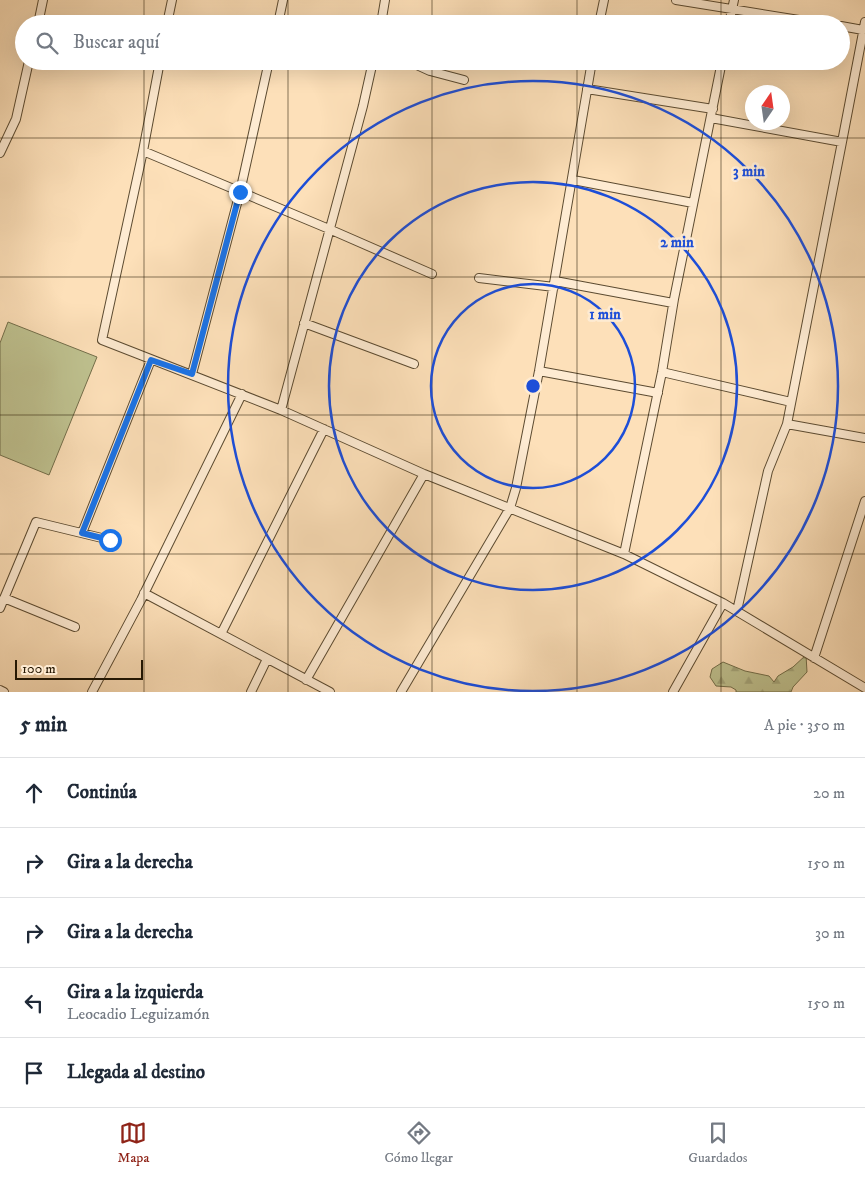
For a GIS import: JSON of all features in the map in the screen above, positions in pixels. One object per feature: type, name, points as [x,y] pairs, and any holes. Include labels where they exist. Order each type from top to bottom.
[{"type":"street","points":[[40,15],[43,0]]},
{"type":"street","points":[[169,15],[172,0]]},
{"type":"street","points":[[280,15],[283,0]]},
{"type":"street","points":[[382,15],[385,0]]},
{"type":"street","points":[[602,15],[604,0]]},
{"type":"street","points":[[676,0],[769,15]]},
{"type":"street","points":[[731,15],[734,0]]},
{"type":"street","points":[[737,611],[768,470],[787,424],[842,142],[864,26],[850,26]]},
{"type":"street","points":[[0,153],[16,120],[27,70]]},
{"type":"street","points":[[158,70],[143,151],[102,340],[242,394],[424,474],[624,554],[723,603],[865,690]]},
{"type":"street","points":[[192,374],[240,192],[267,70]]},
{"type":"street","points":[[281,410],[371,70]]},
{"type":"street","points":[[428,70],[464,80]]},
{"type":"street","points":[[400,692],[510,508],[516,488],[555,284],[590,70]]},
{"type":"street","points":[[624,554],[658,393],[693,203],[720,70]]},
{"type":"street","points":[[587,88],[712,109]]},
{"type":"street","points":[[711,118],[842,142]]},
{"type":"street","points":[[143,151],[329,228],[432,274]]},
{"type":"street","points":[[573,180],[693,203]]},
{"type":"street","points":[[479,278],[555,284],[674,303]]},
{"type":"street","points":[[304,323],[414,364]]},
{"type":"street","points":[[82,533],[151,360]]},
{"type":"street","points":[[539,371],[658,393]]},
{"type":"street","points":[[662,372],[791,402]]},
{"type":"street","points":[[92,692],[144,593],[242,394]]},
{"type":"street","points":[[787,424],[865,438]]},
{"type":"street","points":[[221,634],[324,429]]},
{"type":"street","points":[[306,680],[424,474]]},
{"type":"street","points":[[814,658],[865,501]]},
{"type":"street","points":[[0,608],[36,522],[110,540]]},
{"type":"street","points":[[144,593],[330,692]]},
{"type":"street","points":[[4,598],[75,627]]},
{"type":"street","points":[[673,692],[723,603]]},
{"type":"street","points":[[251,692],[267,659]]},
{"type":"street","points":[[0,690],[4,692]]},
{"type":"green space","points":[[8,322],[97,357],[49,475],[0,455],[0,343]]},
{"type":"green space","points":[[806,655],[807,672],[793,687],[791,692],[736,692],[731,687],[716,686],[710,677],[712,669],[723,662],[745,671],[769,676],[774,682],[778,676],[793,667]]},
{"type":"route","points":[[110,540],[82,533],[151,360],[192,374],[240,192]]}]
